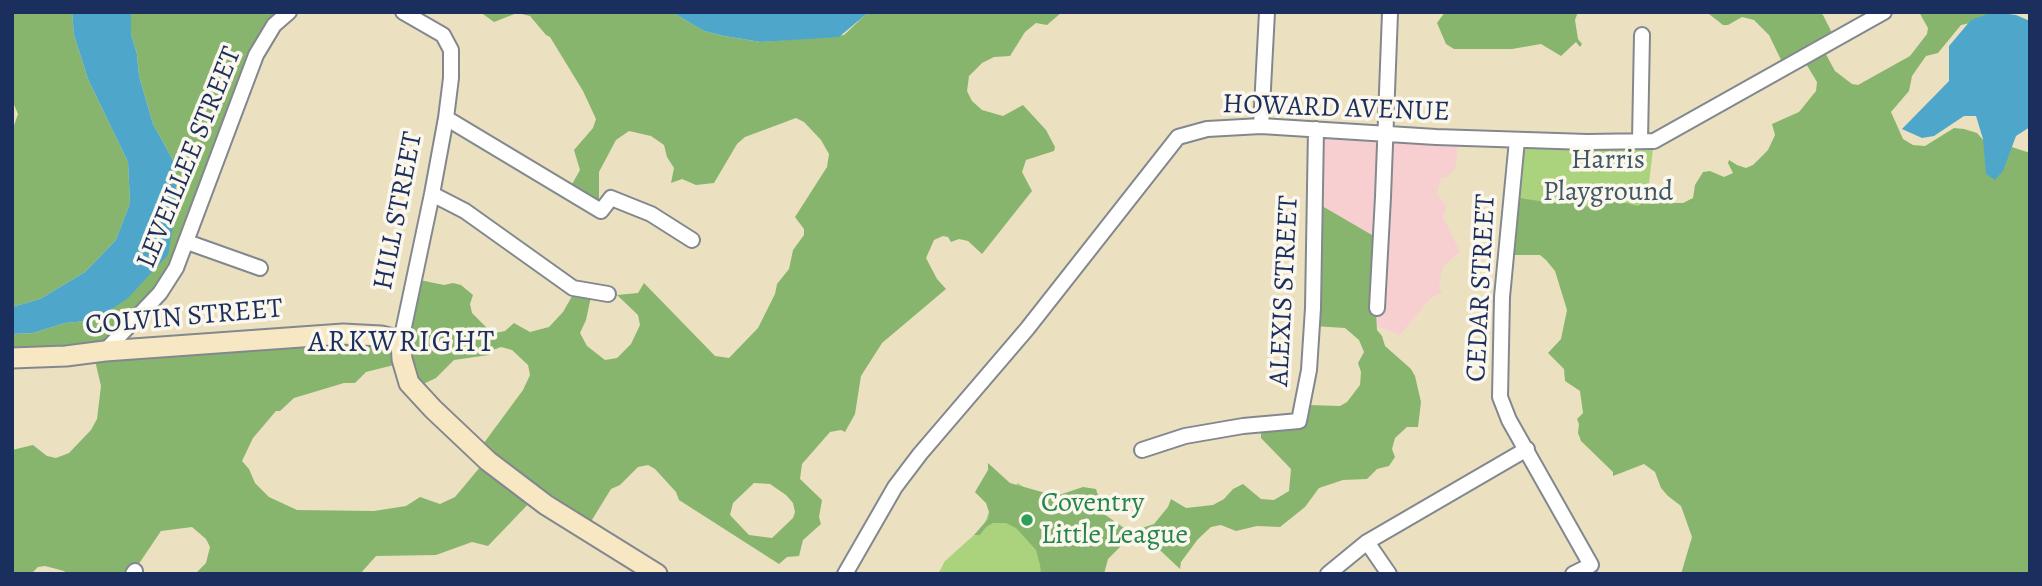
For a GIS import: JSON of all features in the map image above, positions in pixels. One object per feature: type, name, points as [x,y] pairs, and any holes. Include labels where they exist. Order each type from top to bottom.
[{"type":"street","name":"LEVEILLEE STREET","points":[[105,351],[160,293],[176,268],[256,55],[274,24],[289,12]]},
{"type":"street","name":"HILL STREET","points":[[403,12],[443,35],[451,50],[452,78],[432,194],[401,341],[402,359],[409,383],[488,461],[547,505],[657,574]]},
{"type":"street","points":[[1261,126],[1267,12]]},
{"type":"street","name":"HOWARD AVENUE","points":[[845,574],[895,486],[1027,329],[1178,137],[1207,129],[1261,126],[1436,137],[1654,141],[1884,12]]},
{"type":"street","points":[[1377,308],[1390,13]]},
{"type":"street","points":[[1640,140],[1642,36]]},
{"type":"street","points":[[446,118],[601,211],[611,198],[651,214],[692,240]]},
{"type":"street","name":"ALEXIS STREET","points":[[1142,450],[1185,436],[1243,426],[1299,421],[1308,370],[1313,308],[1316,129]]},
{"type":"street","name":"CEDAR STREET","points":[[1517,140],[1502,297],[1500,397],[1509,420],[1591,565],[1573,574]]},
{"type":"street","points":[[432,194],[464,212],[573,288],[608,294]]},
{"type":"street","points":[[187,242],[260,268]]},
{"type":"street","name":"COLVIN STREET","points":[[12,358],[343,334],[381,335],[401,341]]},
{"type":"street","points":[[1328,574],[1367,542],[1527,449]]},
{"type":"street","points":[[1367,542],[1389,574]]},
{"type":"shaded area","points":[[1316,129],[1458,139],[1456,168],[1447,177],[1441,178],[1437,194],[1447,207],[1443,217],[1460,252],[1443,266],[1439,287],[1442,293],[1431,298],[1400,335],[1377,326],[1372,235],[1317,203]]},
{"type":"green space","points":[[12,12],[72,12],[74,35],[88,79],[128,162],[130,203],[116,240],[85,272],[40,299],[12,307],[12,131],[18,114],[12,100]]},
{"type":"green space","points":[[131,12],[287,12],[272,25],[175,269],[110,344],[398,339],[415,279],[444,285],[461,285],[473,295],[470,304],[472,313],[495,333],[505,331],[514,323],[530,332],[549,327],[563,312],[575,291],[592,292],[586,320],[580,333],[587,346],[605,360],[617,358],[631,344],[640,325],[638,315],[617,295],[638,293],[644,283],[715,356],[729,358],[758,328],[775,294],[777,284],[789,269],[793,250],[804,235],[804,229],[795,217],[827,167],[829,154],[821,140],[804,122],[796,118],[745,137],[737,144],[714,183],[696,185],[682,179],[671,183],[674,168],[664,145],[651,136],[629,131],[616,140],[599,172],[599,202],[567,193],[580,170],[574,150],[593,128],[596,119],[583,91],[550,37],[530,16],[517,13],[494,22],[480,12],[672,12],[704,31],[761,42],[844,35],[871,12],[1062,12],[1047,25],[1036,23],[1025,32],[1010,56],[994,57],[982,63],[969,76],[967,91],[972,101],[982,110],[1003,116],[1023,105],[1046,130],[1055,147],[1054,151],[1026,160],[1022,172],[1032,191],[982,254],[968,241],[959,239],[951,242],[948,237],[943,236],[934,240],[926,258],[937,279],[946,289],[882,343],[861,376],[855,414],[845,432],[830,432],[802,464],[800,479],[822,500],[819,517],[821,524],[803,540],[799,556],[787,557],[779,564],[679,500],[676,492],[648,465],[638,467],[620,485],[611,489],[587,528],[535,497],[488,546],[472,542],[436,555],[376,556],[360,574],[195,574],[206,563],[210,547],[206,539],[192,527],[161,531],[132,574],[68,574],[45,566],[38,567],[31,574],[12,574],[12,450],[33,445],[47,456],[56,458],[69,453],[91,430],[97,419],[101,386],[93,352],[12,357],[12,334],[33,333],[65,323],[96,320],[174,162],[153,124],[139,76],[137,54],[131,34]],"holes":[[[501,347],[512,350],[528,365],[530,375],[523,390],[478,451],[486,460],[455,497],[440,504],[420,497],[406,506],[374,511],[297,510],[269,497],[255,483],[242,461],[253,438],[276,411],[280,411],[294,398],[344,383],[355,383],[366,372],[402,363],[417,387],[436,378],[454,360],[489,355]],[[754,483],[770,484],[793,503],[793,518],[772,538],[749,535],[730,515],[733,503]]]},
{"type":"green space","points":[[1445,12],[1578,12],[1575,20],[1578,39],[1582,44],[1580,47],[1576,42],[1561,56],[1541,44],[1512,49],[1454,49],[1446,44],[1437,23]]},
{"type":"green space","points":[[1703,12],[1819,12],[1834,37],[1822,47],[1835,71],[1852,84],[1858,85],[1910,56],[1927,34],[1928,28],[1919,12],[1993,12],[1976,22],[1961,25],[1938,53],[1926,56],[1912,76],[1909,91],[1891,112],[1903,139],[1913,145],[1925,146],[1954,128],[1977,133],[1994,152],[2012,147],[2030,151],[2030,574],[1681,574],[1692,537],[1681,506],[1668,496],[1661,488],[1655,472],[1644,464],[1613,476],[1613,472],[1581,441],[1577,419],[1583,413],[1580,391],[1565,381],[1564,369],[1548,353],[1561,339],[1567,310],[1555,271],[1546,260],[1540,255],[1508,255],[1512,197],[1553,203],[1573,201],[1588,207],[1615,200],[1638,206],[1652,195],[1666,203],[1683,203],[1693,198],[1695,185],[1703,172],[1710,171],[1724,177],[1733,173],[1729,160],[1746,168],[1753,165],[1768,150],[1775,135],[1772,124],[1799,112],[1816,91],[1817,82],[1802,57],[1783,64],[1769,35],[1754,20],[1742,17],[1723,25]]},
{"type":"green space","name":"Harris Playground","points":[[1517,140],[1654,141],[1645,217],[1510,208]]},
{"type":"green space","points":[[1317,203],[1372,235],[1380,235],[1377,330],[1385,346],[1411,369],[1421,402],[1418,427],[1407,427],[1395,438],[1392,449],[1395,457],[1389,466],[1377,469],[1367,479],[1343,480],[1319,488],[1305,507],[1280,527],[1257,526],[1236,531],[1221,525],[1211,527],[1181,562],[1180,569],[1147,538],[1138,535],[1131,536],[1108,559],[1104,574],[1041,574],[1036,550],[1016,528],[1006,523],[993,523],[980,535],[974,535],[988,519],[986,503],[975,492],[988,470],[988,463],[1010,483],[1056,496],[1083,487],[1096,489],[1104,514],[1124,528],[1136,530],[1154,524],[1171,499],[1186,508],[1213,505],[1243,484],[1261,499],[1274,500],[1289,491],[1291,469],[1261,438],[1261,427],[1305,427],[1309,405],[1340,406],[1347,402],[1360,385],[1361,372],[1358,363],[1364,352],[1359,340],[1345,328],[1313,326]]},
{"type":"green space","name":"Coventry Little League","points":[[1018,483],[1086,533],[1090,574],[938,574],[945,561],[974,535],[980,535],[991,507]]},
{"type":"water","points":[[72,12],[131,12],[131,34],[137,54],[139,76],[153,124],[174,162],[177,203],[168,255],[128,298],[96,320],[65,323],[33,333],[12,334],[12,307],[40,299],[85,272],[116,240],[130,203],[128,162],[88,79],[74,35]]},
{"type":"water","points":[[672,12],[871,12],[839,37],[761,42],[704,31]]},
{"type":"water","points":[[1993,12],[2016,15],[2030,21],[2030,127],[2016,136],[2003,171],[1995,180],[1986,174],[1983,139],[1976,116],[1964,116],[1934,136],[1922,138],[1902,129],[1949,81],[1949,46],[1971,20]]},
{"type":"place","name":"Coventry Little League","points":[[1027,520]]},
{"type":"district","name":"ARKWRIGHT","points":[[402,344]]}]
